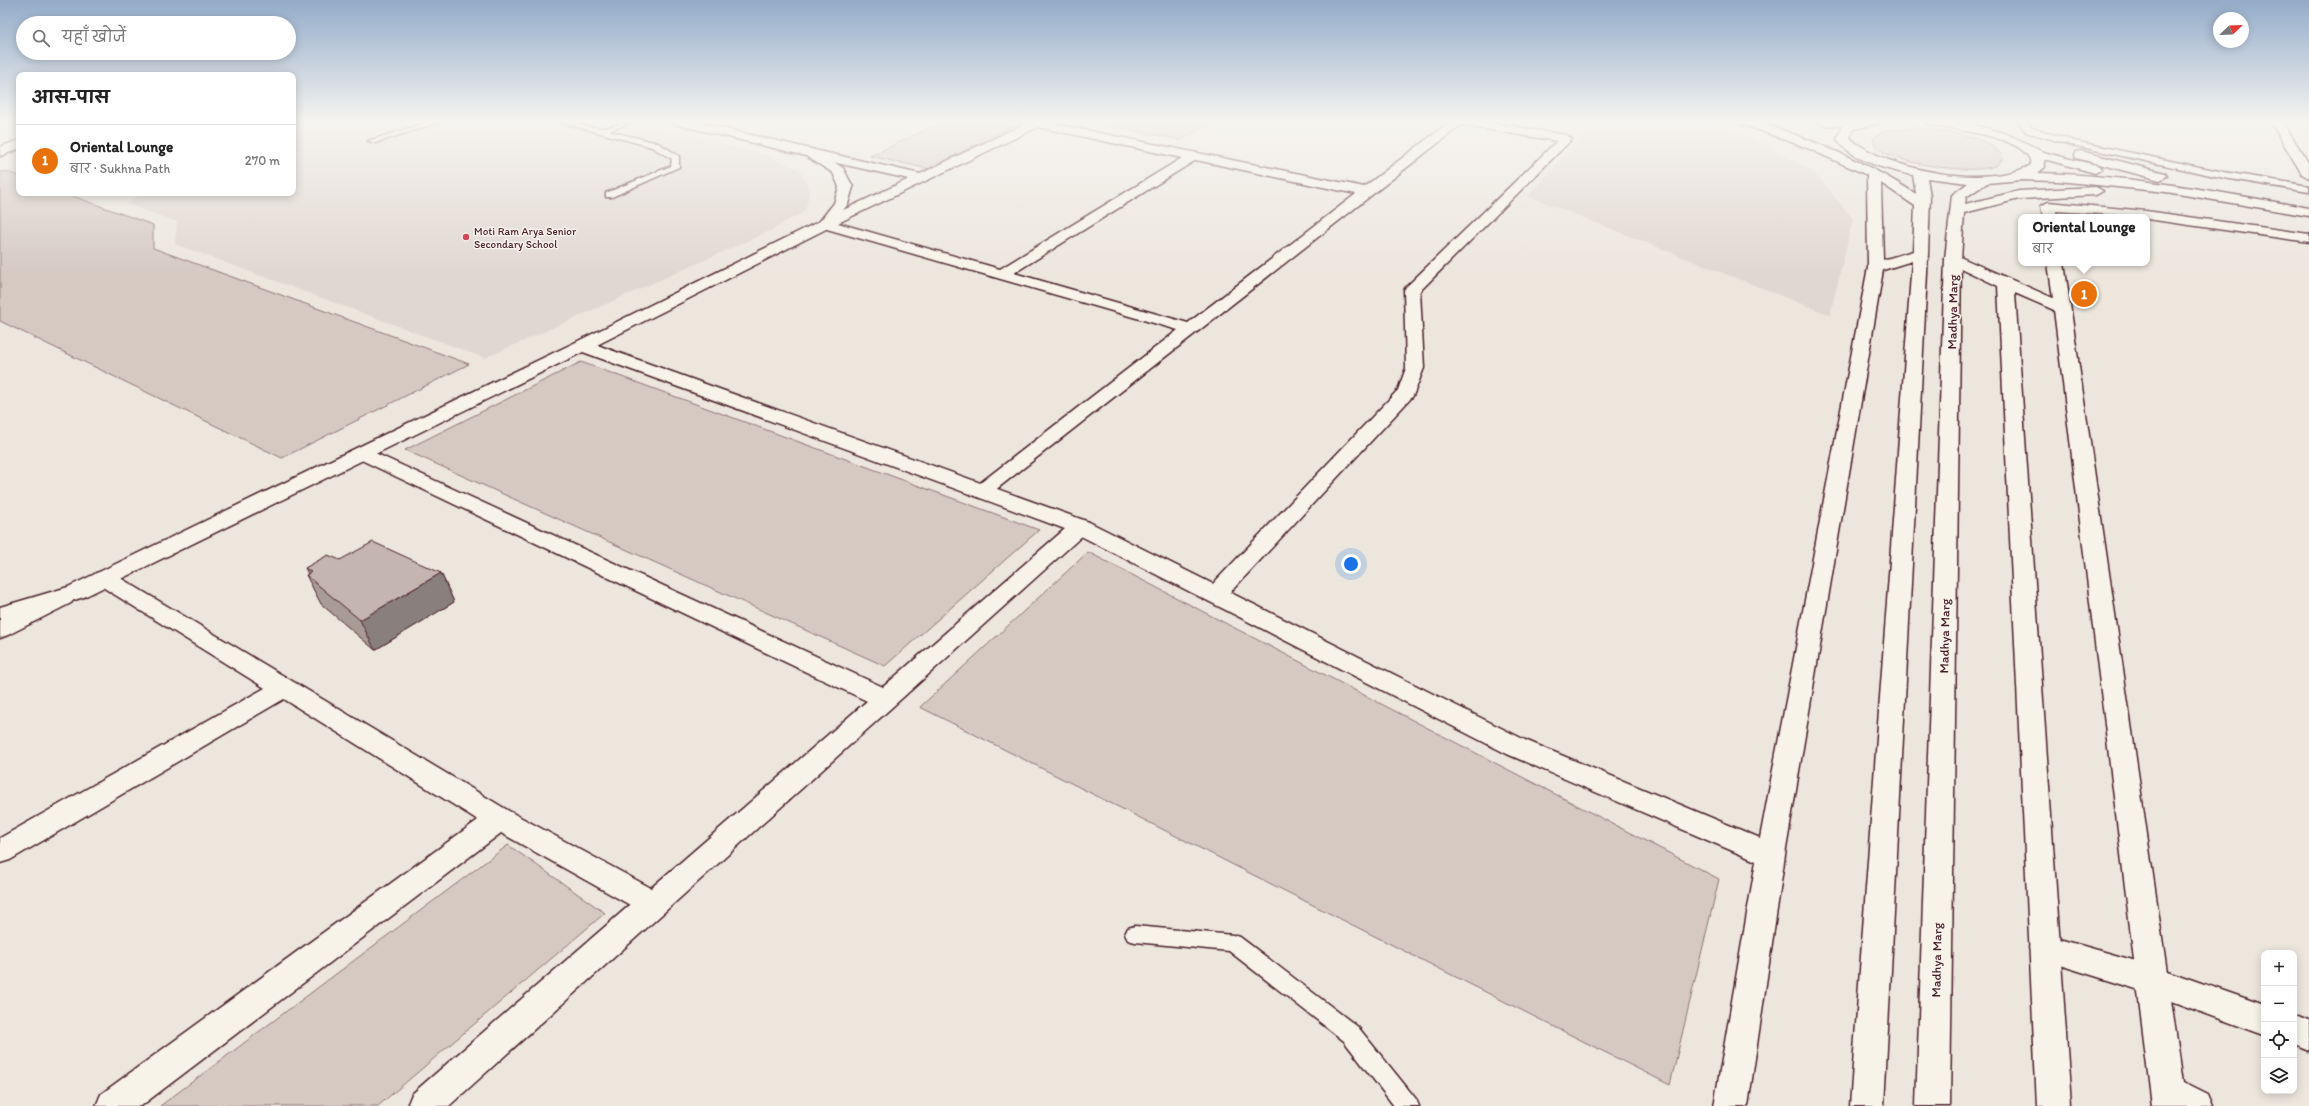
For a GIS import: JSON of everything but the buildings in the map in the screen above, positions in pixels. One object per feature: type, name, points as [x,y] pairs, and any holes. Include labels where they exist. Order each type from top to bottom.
[{"type":"street","points":[[825,224],[841,204],[846,187],[839,173]]},
{"type":"street","points":[[898,173],[922,178]]},
{"type":"street","points":[[0,630],[582,346],[825,224],[932,173]]},
{"type":"street","points":[[1001,275],[1167,173]]},
{"type":"street","points":[[1274,173],[1367,192]]},
{"type":"street","points":[[982,491],[1392,173]]},
{"type":"street","points":[[1215,595],[1407,392],[1415,368],[1412,290],[1532,173]]},
{"type":"street","points":[[1874,173],[1922,204]]},
{"type":"street","points":[[1732,1106],[1771,855],[1876,267],[1874,173]]},
{"type":"street","points":[[1867,1106],[1920,254],[1922,204],[1919,173]]},
{"type":"street","points":[[1924,173],[1983,180],[2022,176],[2084,178],[2309,205]]},
{"type":"street","points":[[2022,176],[2028,173]]},
{"type":"street","points":[[2114,173],[2309,212]]},
{"type":"street","points":[[2139,173],[2200,191]]},
{"type":"street","name":"Madhya Marg","points":[[1932,1106],[1953,259],[1959,195],[1983,180]]},
{"type":"street","points":[[1958,210],[2019,195],[2083,191],[2200,191]]},
{"type":"street","points":[[2049,214],[2048,206],[2099,209],[2139,214]]},
{"type":"street","points":[[2150,215],[2309,238]]},
{"type":"street","points":[[825,224],[1191,328]]},
{"type":"street","points":[[1876,267],[1920,254]]},
{"type":"street","points":[[1953,259],[2061,308]]},
{"type":"street","points":[[2056,266],[2150,979],[2177,1102]]},
{"type":"street","points":[[2006,284],[2054,1106]]},
{"type":"street","points":[[582,346],[1081,527],[1516,748],[1771,855]]},
{"type":"street","points":[[362,453],[886,699]]},
{"type":"street","points":[[424,1106],[1081,527]]},
{"type":"street","points":[[104,578],[499,819],[654,904]]},
{"type":"street","points":[[0,615],[76,592]]},
{"type":"street","points":[[0,852],[284,688]]},
{"type":"street","points":[[113,1106],[499,819]]},
{"type":"street","points":[[2045,948],[2150,979],[2261,1019]]},
{"type":"street","points":[[2297,1031],[2309,1036]]},
{"type":"lane","points":[[608,196],[662,173]]},
{"type":"lane","points":[[2213,173],[2309,189]]},
{"type":"lane","points":[[1135,934],[1232,943],[1351,1034],[1408,1106]]},
{"type":"shaded area","points":[[0,173],[9,173],[16,175],[16,196],[72,196],[153,225],[153,248],[469,364],[282,458],[0,321]]},
{"type":"shaded area","name":"Moti Ram Arya Senior Secondary School","points":[[296,173],[801,173],[810,190],[805,211],[772,230],[485,358],[175,244],[177,222],[126,204],[138,196],[296,196]]},
{"type":"shaded area","points":[[1550,173],[1812,173],[1822,181],[1853,219],[1830,315],[1528,196]]},
{"type":"shaded area","points":[[581,362],[1039,530],[885,666],[405,450]]},
{"type":"shaded area","points":[[1088,552],[1719,879],[1670,1085],[920,707]]},
{"type":"shaded area","points":[[508,845],[605,913],[378,1106],[160,1106]]},
{"type":"place","name":"Moti Ram Arya Senior Secondary School","points":[[466,237]]},
{"type":"place","name":"Oriental Lounge","points":[[2084,294]]}]
